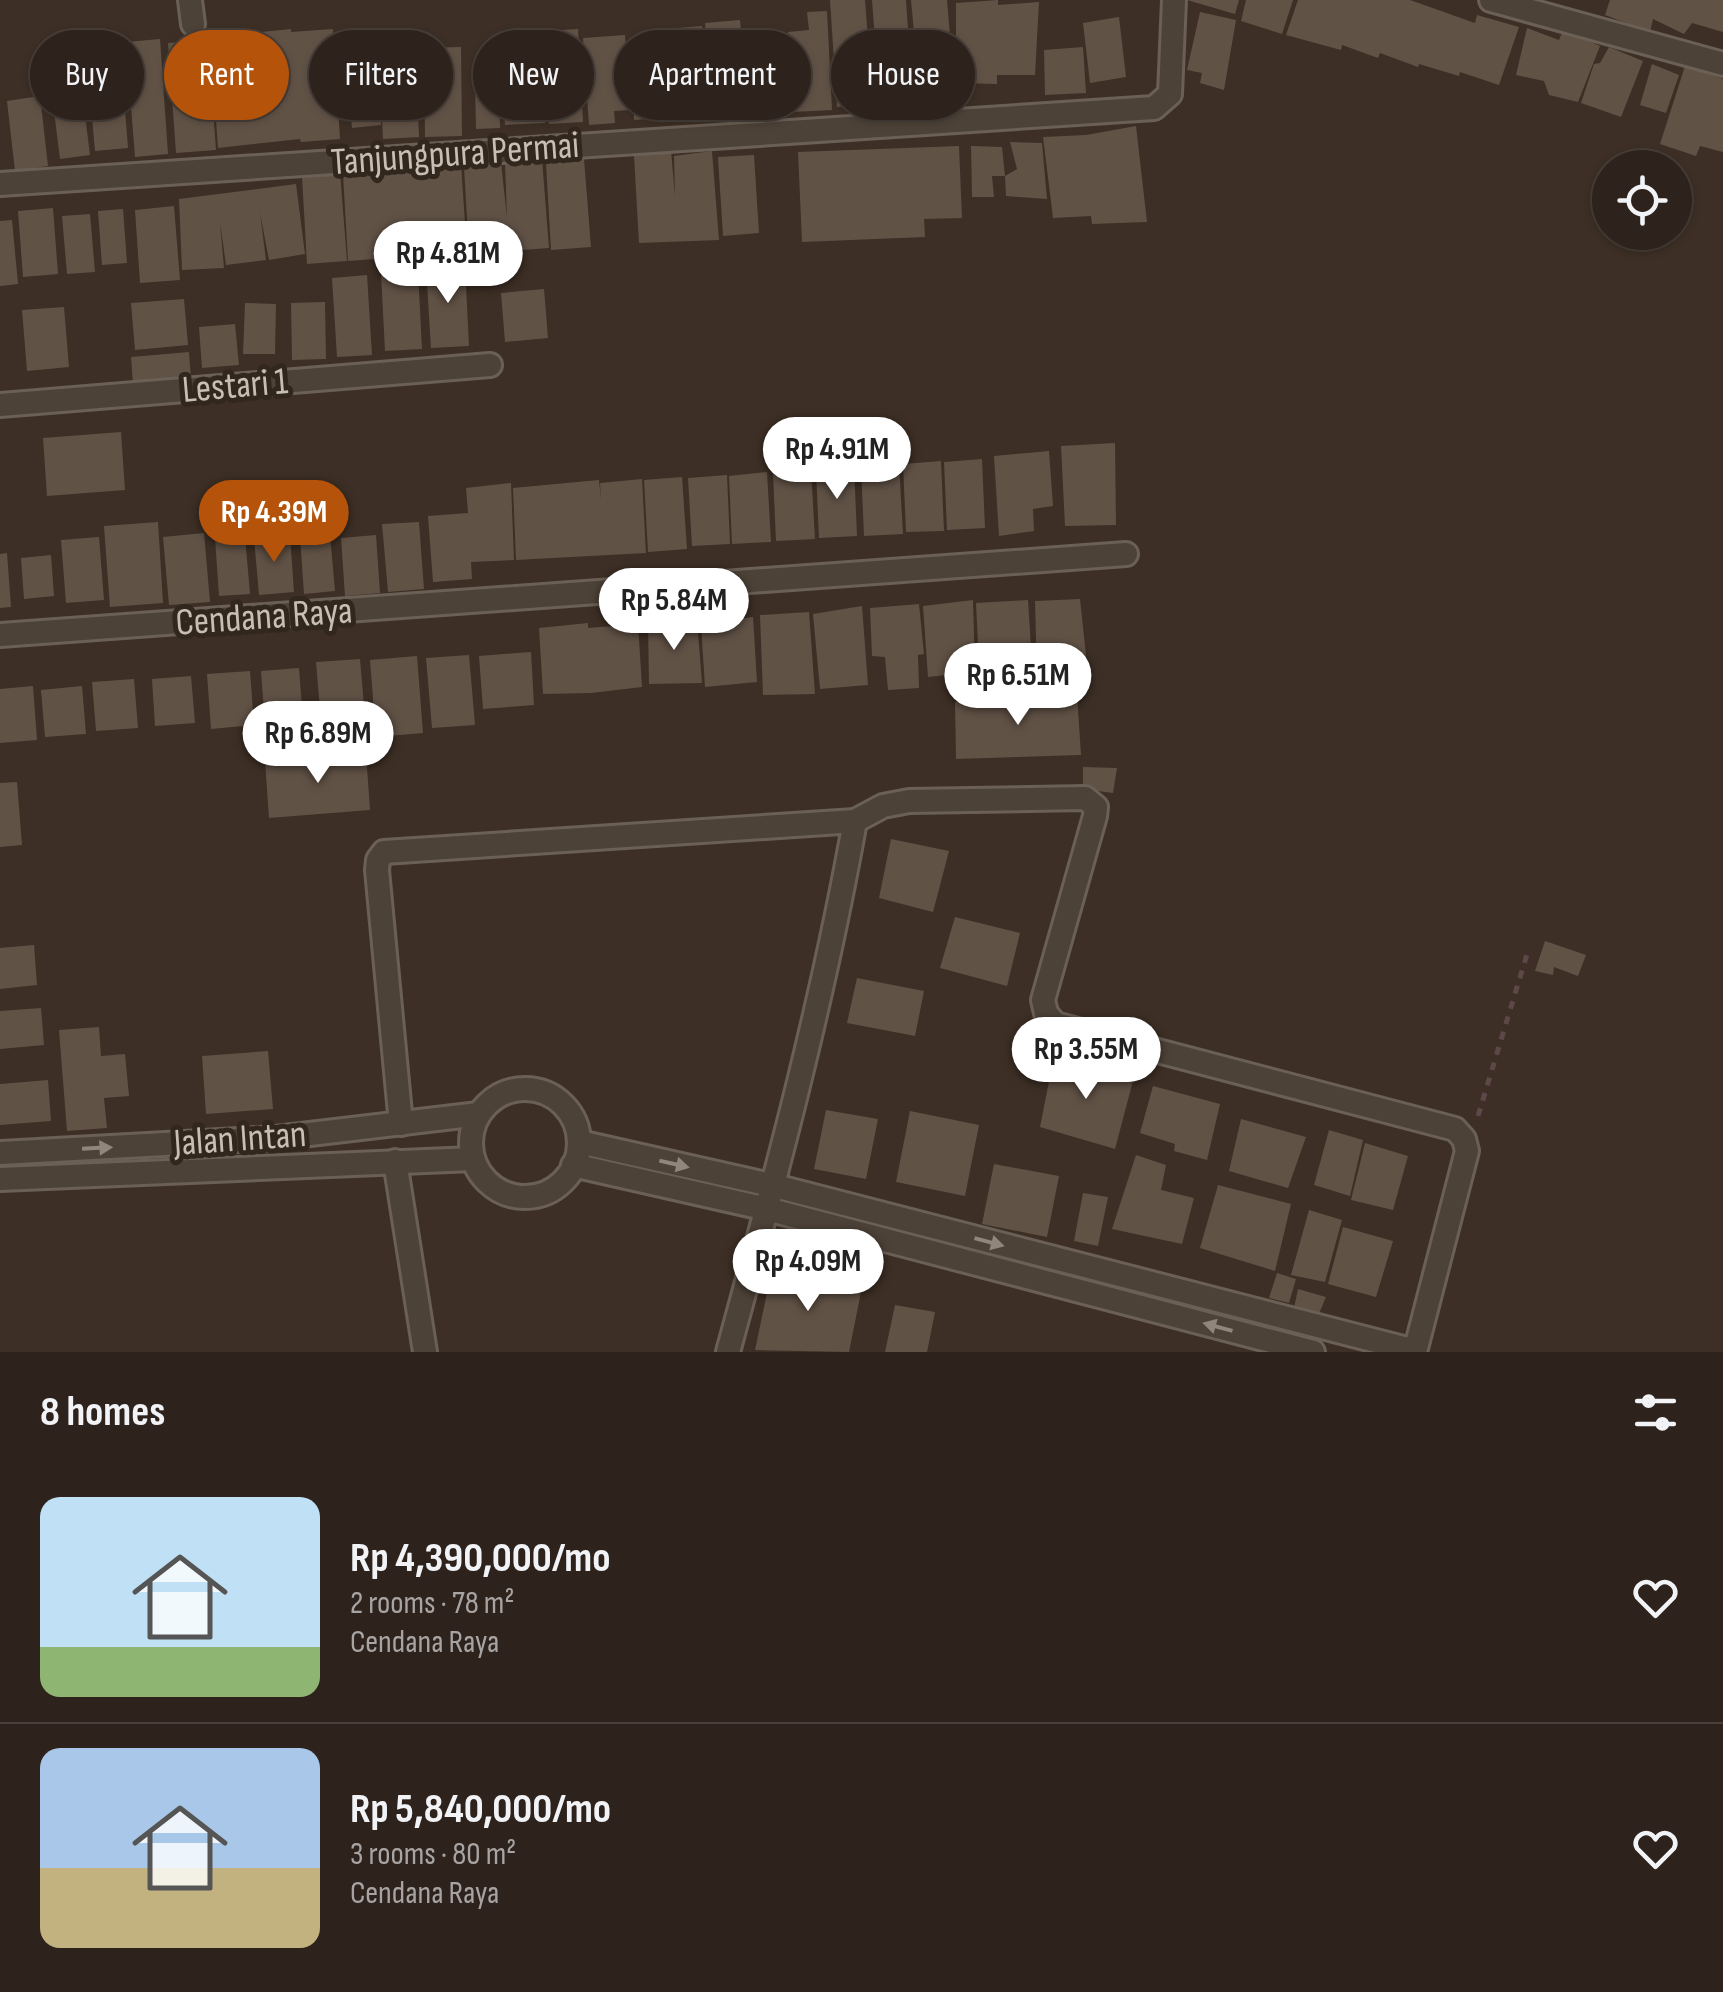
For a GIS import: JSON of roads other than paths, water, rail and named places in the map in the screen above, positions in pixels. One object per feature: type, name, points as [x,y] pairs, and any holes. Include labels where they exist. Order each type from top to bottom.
[{"type":"street","points":[[190,0],[193,24]]},
{"type":"street","name":"Tanjungpura Permai","points":[[0,184],[1154,108],[1170,94],[1174,0]]},
{"type":"street","points":[[1491,0],[1723,64]]},
{"type":"street","name":"Lestari 1","points":[[0,404],[480,366]]},
{"type":"street","name":"Cendana Raya","points":[[0,635],[1126,554]]},
{"type":"street","points":[[401,1124],[377,870],[384,852],[855,822],[883,806],[909,801],[1085,798],[1096,807],[1095,816],[1043,1000],[1046,1013],[1055,1024],[1455,1129],[1467,1151],[1415,1351],[775,1186],[576,1154]]},
{"type":"street","points":[[728,1352],[775,1186],[817,1009],[855,822]]},
{"type":"street","points":[[516,1089],[535,1089],[553,1095],[567,1107],[576,1123],[576,1154],[558,1186],[525,1198],[492,1187],[480,1175],[470,1141],[480,1114],[498,1095],[516,1089]]},
{"type":"street","name":"Jalan Intan","points":[[0,1153],[276,1138],[480,1114]]},
{"type":"street","points":[[576,1154],[767,1209],[1311,1352],[1318,1326]]},
{"type":"street","points":[[0,1179],[473,1159]]},
{"type":"street","points":[[395,1161],[425,1352]]}]
